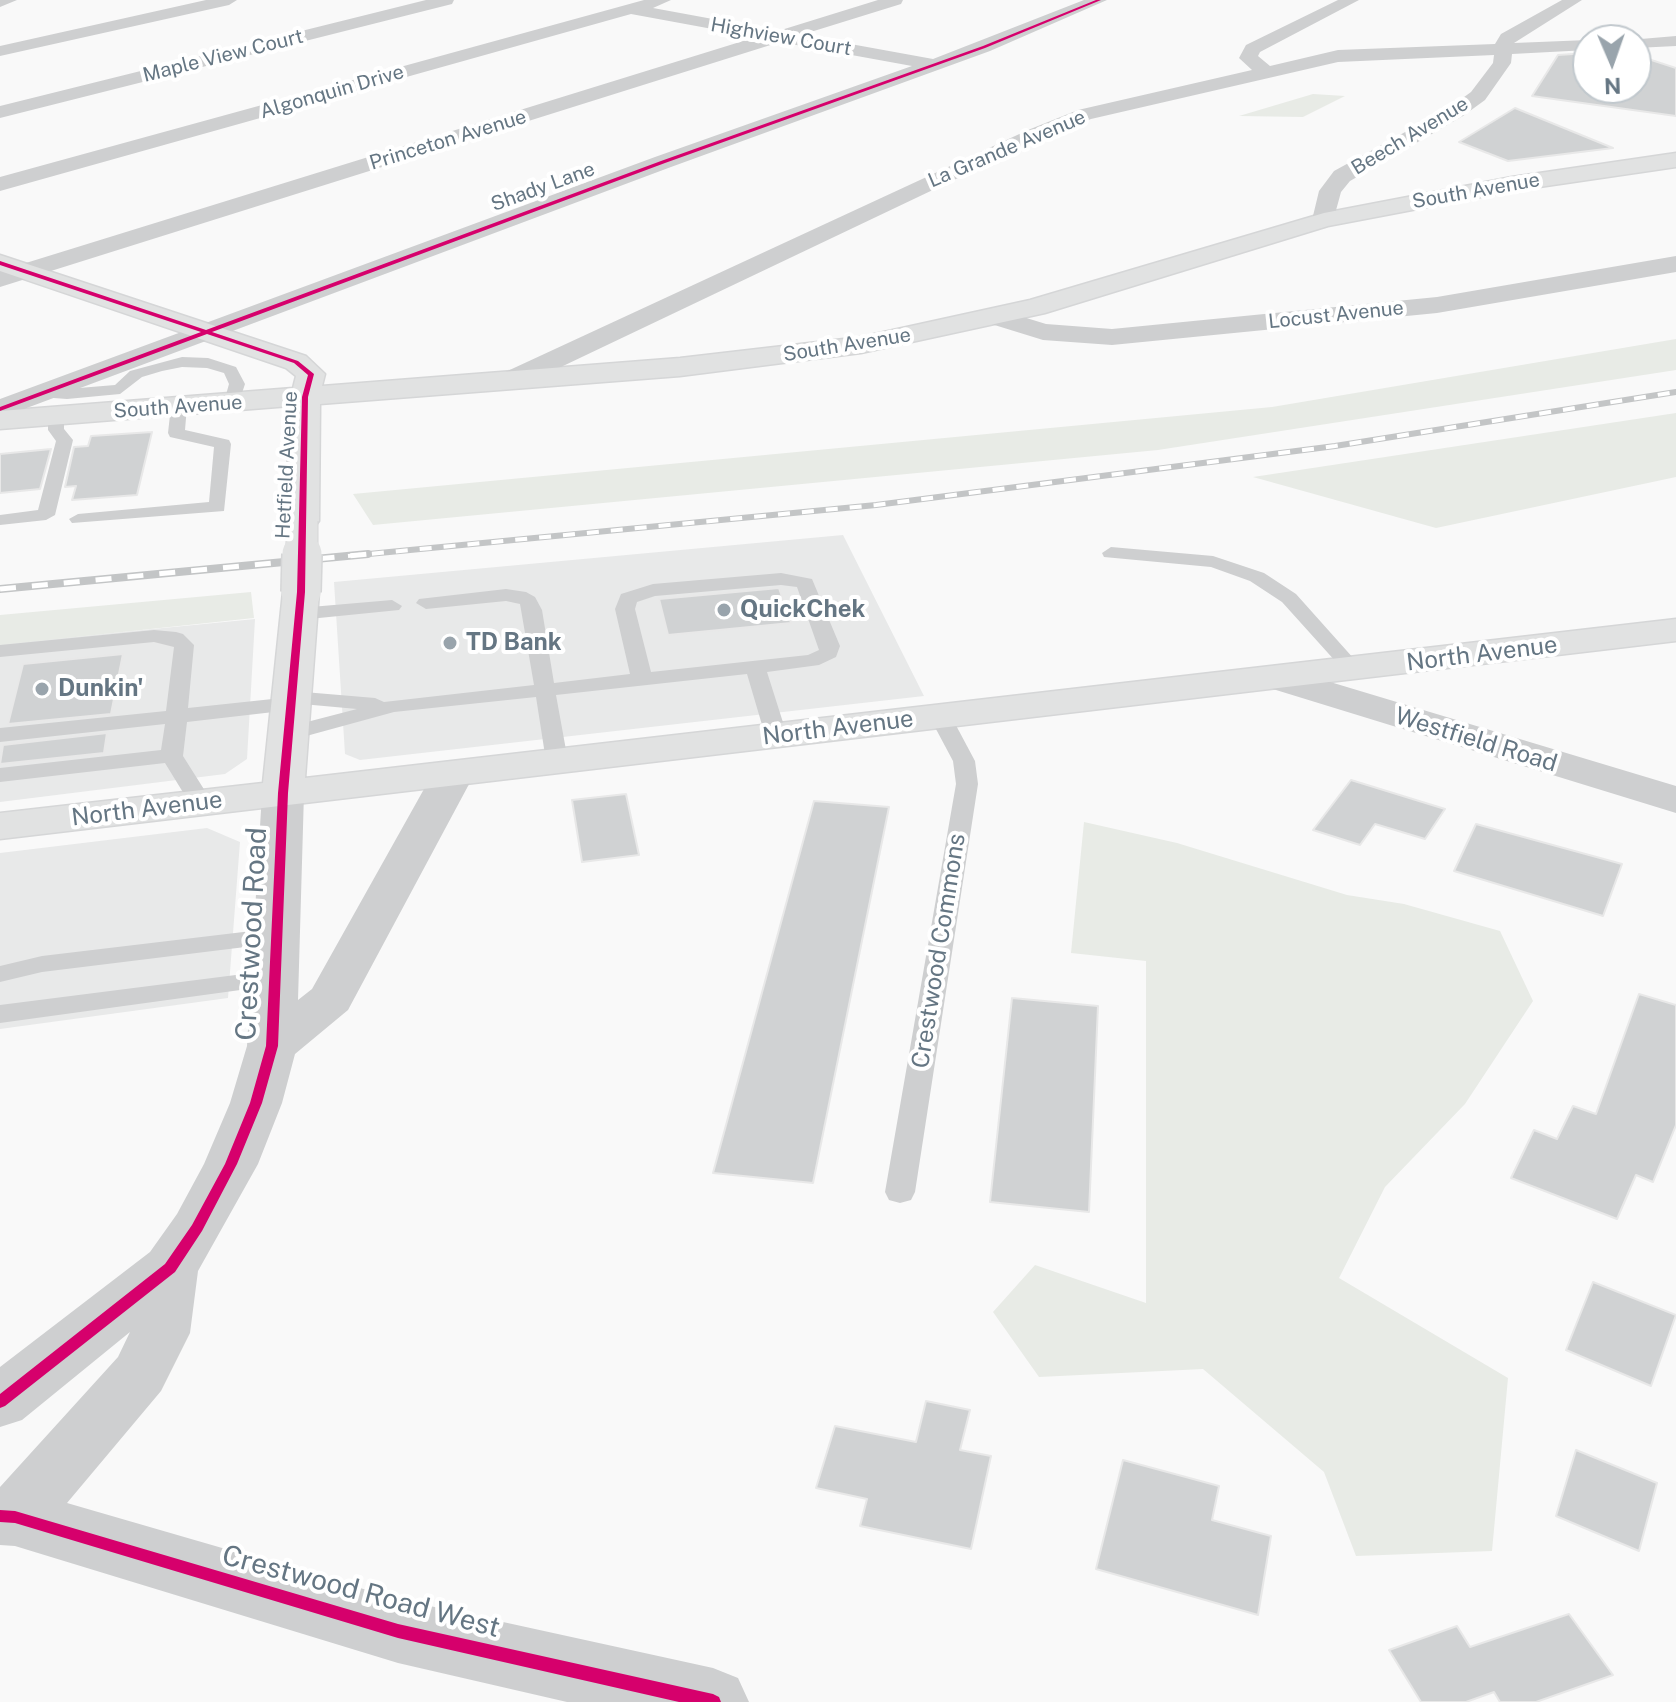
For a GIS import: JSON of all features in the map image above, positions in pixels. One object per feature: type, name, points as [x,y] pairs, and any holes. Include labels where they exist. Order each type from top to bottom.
[{"type":"main road","name":"South Avenue","points":[[0,420],[56,416],[116,400],[179,406],[305,397],[761,359],[876,342],[997,317],[1324,220],[1512,184],[1676,160]]},
{"type":"main road","name":"Hetfield Avenue","points":[[8,271],[296,362],[311,374],[305,397],[300,603],[283,793]]},
{"type":"main road","name":"North Avenue","points":[[0,826],[1676,630]]},
{"type":"street","points":[[0,2],[9,0]]},
{"type":"street","points":[[0,51],[229,0]]},
{"type":"street","name":"Maple View Court","points":[[0,112],[446,0]]},
{"type":"street","name":"Algonquin Drive","points":[[0,184],[663,0]]},
{"type":"street","name":"Princeton Avenue","points":[[8,271],[895,0]]},
{"type":"street","name":"Shady Lane","points":[[0,409],[40,392],[173,354],[203,332],[933,65],[1099,0]]},
{"type":"street","points":[[1267,70],[1250,60],[1248,53],[1252,49],[1351,0]]},
{"type":"street","name":"Beech Avenue","points":[[1324,220],[1334,184],[1478,96],[1502,63],[1507,38],[1574,0]]},
{"type":"street","name":"Highview Court","points":[[630,9],[933,65]]},
{"type":"street","points":[[1652,42],[1676,41]]},
{"type":"street","name":"La Grande Avenue","points":[[511,380],[1059,123],[1115,106],[1338,56],[1572,46]]},
{"type":"street","name":"Locust Avenue","points":[[997,317],[1023,327],[1065,335],[1122,336],[1437,305],[1676,264]]},
{"type":"street","name":"Westfield Road","points":[[1277,678],[1676,800]]},
{"type":"street","name":"Crestwood Road","points":[[272,1046],[331,999],[454,773]]},
{"type":"street","name":"Crestwood Road","points":[[0,1402],[170,1268],[197,1228],[231,1164],[256,1103],[272,1046],[283,793]]},
{"type":"street","name":"Crestwood Road","points":[[7,1516],[140,1374],[160,1333],[170,1268]]},
{"type":"street","name":"Crestwood Road West","points":[[7,1516],[398,1631],[632,1694],[713,1702]]},
{"type":"lane","points":[[40,392],[116,400],[136,374],[173,354],[230,370],[237,384],[232,402]]},
{"type":"lane","points":[[78,519],[218,507],[223,444],[176,433],[179,406]]},
{"type":"lane","points":[[0,520],[46,515],[65,440],[56,430],[56,416]]},
{"type":"lane","points":[[1111,553],[1213,562],[1257,577],[1289,598],[1353,669]]},
{"type":"lane","points":[[0,735],[177,716],[393,706],[545,690],[812,661],[829,653],[830,646],[805,583],[781,579],[653,590],[628,598],[625,609],[642,679]]},
{"type":"lane","points":[[426,603],[506,595],[519,596],[528,601],[557,761]]},
{"type":"lane","points":[[300,603],[392,606]]},
{"type":"lane","points":[[0,651],[154,636],[176,638],[184,645],[172,756],[200,802]]},
{"type":"lane","points":[[755,667],[776,735]]},
{"type":"lane","points":[[290,712],[393,706]]},
{"type":"lane","name":"Crestwood Commons","points":[[900,1192],[967,784],[964,761],[940,716]]},
{"type":"lane","points":[[0,775],[172,756]]},
{"type":"lane","points":[[0,974],[42,964],[276,957]]},
{"type":"lane","points":[[0,1014],[276,957]]},
{"type":"shaded area","points":[[1313,94],[1345,96],[1303,117],[1239,116]]},
{"type":"shaded area","points":[[1676,339],[1676,370],[1158,450],[373,525],[353,494],[1272,407]]},
{"type":"shaded area","points":[[1676,413],[1676,477],[1436,528],[1253,477]]},
{"type":"shaded area","points":[[843,535],[924,696],[360,760],[345,754],[334,582]]},
{"type":"shaded area","points":[[251,592],[254,618],[0,645],[0,615]]},
{"type":"shaded area","points":[[255,619],[247,759],[225,774],[0,802],[0,644]]},
{"type":"shaded area","points":[[1084,822],[1177,843],[1347,895],[1404,904],[1500,931],[1533,1001],[1465,1104],[1385,1187],[1339,1278],[1508,1378],[1492,1551],[1356,1556],[1324,1472],[1203,1369],[1039,1377],[993,1312],[1035,1265],[1146,1303],[1146,961],[1071,953]]},
{"type":"shaded area","points":[[207,828],[240,842],[228,998],[0,1029],[0,853]]},
{"type":"building","points":[[1572,54],[1572,102],[1532,96],[1558,55]]},
{"type":"building","points":[[1652,60],[1676,68],[1676,116],[1590,104],[1652,104]]},
{"type":"building","points":[[1515,108],[1613,148],[1508,161],[1459,142]]},
{"type":"building","points":[[152,432],[137,495],[72,500],[76,486],[65,487],[74,447],[88,446],[91,436]]},
{"type":"building","points":[[51,449],[40,489],[0,493],[0,454]]},
{"type":"building","name":"QuickChek","points":[[779,588],[791,623],[668,635],[659,599]]},
{"type":"building","points":[[123,654],[111,714],[8,724],[23,664]]},
{"type":"building","points":[[107,733],[104,753],[0,764],[3,745]]},
{"type":"building","points":[[1351,780],[1445,809],[1425,839],[1375,824],[1360,845],[1313,830]]},
{"type":"building","points":[[626,794],[639,855],[582,862],[572,800]]},
{"type":"building","points":[[814,801],[889,807],[813,1183],[713,1173]]},
{"type":"building","points":[[1476,824],[1622,864],[1603,916],[1454,871]]},
{"type":"building","points":[[1639,994],[1676,1005],[1676,1125],[1653,1182],[1636,1175],[1617,1219],[1511,1178],[1534,1130],[1557,1139],[1573,1106],[1596,1114]]},
{"type":"building","points":[[1012,998],[1098,1006],[1089,1212],[990,1202]]},
{"type":"building","points":[[1593,1282],[1676,1315],[1651,1386],[1566,1350]]},
{"type":"building","points":[[926,1401],[970,1410],[960,1450],[991,1456],[971,1549],[860,1526],[867,1499],[816,1488],[835,1426],[916,1442]]},
{"type":"building","points":[[1576,1450],[1657,1483],[1639,1551],[1556,1516]]},
{"type":"building","points":[[1123,1460],[1219,1486],[1212,1520],[1271,1536],[1258,1615],[1096,1569]]},
{"type":"building","points":[[1569,1614],[1613,1675],[1536,1702],[1500,1702],[1494,1692],[1466,1702],[1421,1702],[1389,1650],[1457,1626],[1470,1647]]},
{"type":"railway","points":[[348,556],[876,505],[1335,446],[1676,392]]},
{"type":"railway","points":[[0,589],[368,554]]},
{"type":"cycle path","points":[[0,409],[663,162],[984,47],[1099,0]]},
{"type":"cycle path","points":[[0,263],[296,362],[311,374],[305,397],[301,592],[283,793],[272,1046],[256,1103],[231,1164],[197,1228],[170,1268],[0,1402]]},
{"type":"cycle path","points":[[0,1516],[15,1517],[398,1631],[713,1702]]},
{"type":"place","name":"QuickChek","points":[[724,610]]},
{"type":"place","name":"TD Bank","points":[[450,643]]},
{"type":"place","name":"Dunkin'","points":[[42,689]]}]
